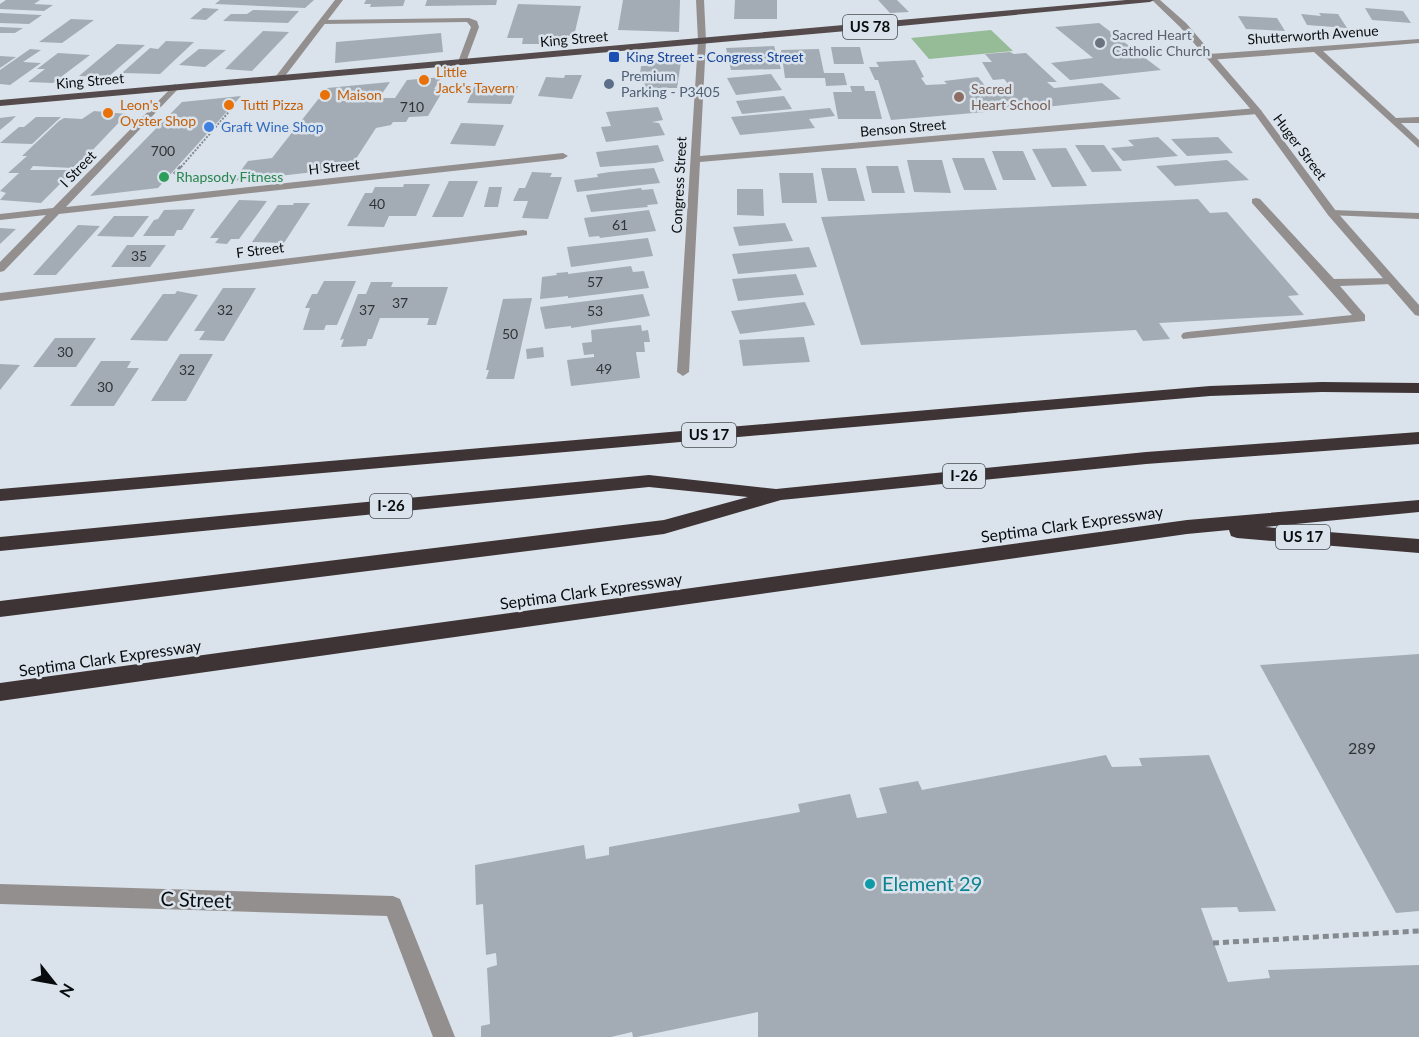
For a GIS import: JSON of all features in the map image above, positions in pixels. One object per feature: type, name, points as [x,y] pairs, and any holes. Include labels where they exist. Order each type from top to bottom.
[{"type":"highway","name":"US 17","points":[[0,495],[1210,391],[1322,387],[1419,388]]},
{"type":"highway","name":"I-26","points":[[0,544],[649,481],[781,494],[1146,458],[1419,438]]},
{"type":"highway","points":[[0,609],[664,527],[781,494]]},
{"type":"highway","points":[[1187,527],[1419,506]]},
{"type":"highway","name":"US 17","points":[[1187,527],[1419,546]]},
{"type":"highway","name":"Septima Clark Expressway","points":[[0,692],[1187,527]]},
{"type":"main road","name":"King Street","points":[[0,102],[1150,0]]},
{"type":"street","points":[[279,78],[339,0]]},
{"type":"street","name":"Congress Street","points":[[683,372],[702,41],[700,0]]},
{"type":"street","name":"Huger Street","points":[[1156,0],[1183,25],[1257,111],[1332,213],[1419,312]]},
{"type":"street","points":[[324,22],[469,20],[474,23],[475,27],[462,62]]},
{"type":"street","name":"Shutterworth Avenue","points":[[1209,57],[1419,41]]},
{"type":"street","points":[[1315,48],[1419,145]]},
{"type":"street","name":"I Street","points":[[0,269],[175,87]]},
{"type":"street","name":"Benson Street","points":[[696,159],[1257,111]]},
{"type":"street","points":[[1393,121],[1419,120]]},
{"type":"street","name":"H Street","points":[[0,217],[563,156]]},
{"type":"street","points":[[1187,336],[1361,318],[1256,201]]},
{"type":"street","points":[[1332,213],[1419,216]]},
{"type":"street","name":"F Street","points":[[0,297],[523,233]]},
{"type":"street","points":[[1331,283],[1392,281]]},
{"type":"street","name":"C Street","points":[[0,894],[393,906],[444,1037]]},
{"type":"path","points":[[170,179],[237,103]]},
{"type":"path","points":[[1213,943],[1419,931]]},
{"type":"green space","points":[[991,30],[1013,51],[929,59],[911,38]]},
{"type":"building","points":[[6,0],[40,0],[34,4],[53,5],[44,11],[0,9],[0,4]]},
{"type":"building","points":[[220,0],[314,0],[305,8],[215,4]]},
{"type":"building","points":[[366,0],[405,0],[403,6],[370,7],[371,4],[364,4]]},
{"type":"building","points":[[427,0],[497,0],[496,5],[425,6]]},
{"type":"building","points":[[623,0],[680,0],[679,32],[618,30]]},
{"type":"building","points":[[735,0],[777,0],[777,19],[734,19]]},
{"type":"building","points":[[878,0],[897,0],[909,12],[890,13]]},
{"type":"building","points":[[518,4],[581,6],[574,36],[565,36],[563,44],[522,44],[523,38],[507,38]]},
{"type":"building","points":[[203,8],[219,9],[206,20],[190,19]]},
{"type":"building","points":[[1365,8],[1403,11],[1411,23],[1372,20]]},
{"type":"building","points":[[253,10],[299,11],[288,23],[223,21],[231,14],[247,14]]},
{"type":"building","points":[[0,13],[42,15],[29,24],[0,23]]},
{"type":"building","points":[[1319,13],[1338,14],[1347,28],[1307,25],[1301,14],[1321,16]]},
{"type":"building","points":[[1238,16],[1277,18],[1285,31],[1246,29]]},
{"type":"building","points":[[71,19],[94,20],[62,43],[39,42]]},
{"type":"building","name":"Sacred Heart Catholic Church","points":[[1099,23],[1161,70],[1070,80],[1051,63],[1093,58],[1055,27]]},
{"type":"building","points":[[0,27],[23,28],[15,33],[0,33]]},
{"type":"building","points":[[263,31],[289,32],[252,71],[225,69]]},
{"type":"building","points":[[441,33],[443,52],[335,63],[336,42]]},
{"type":"building","points":[[166,41],[194,42],[160,74],[122,73],[150,48],[158,49]]},
{"type":"building","points":[[117,44],[145,45],[108,77],[79,76]]},
{"type":"building","points":[[774,46],[781,69],[731,70],[726,48]]},
{"type":"building","points":[[831,47],[860,47],[864,64],[834,64]]},
{"type":"building","points":[[30,49],[41,50],[23,62],[41,63],[10,85],[0,84],[0,70]]},
{"type":"building","points":[[199,49],[226,50],[205,67],[179,65]]},
{"type":"building","points":[[819,49],[824,73],[844,73],[847,85],[826,86],[825,78],[785,78],[781,50]]},
{"type":"building","points":[[58,53],[90,55],[53,83],[28,82],[45,69],[37,69]]},
{"type":"building","points":[[1026,53],[1057,82],[1047,82],[1054,88],[1102,83],[1121,99],[1045,107],[1046,110],[1037,111],[1033,108],[891,120],[878,80],[875,80],[869,67],[879,67],[876,62],[915,60],[926,85],[947,84],[944,81],[978,77],[986,87],[1009,85],[1004,79],[993,80],[982,62],[992,62],[985,54]]},
{"type":"building","points":[[0,56],[16,57],[0,68]]},
{"type":"building","points":[[646,62],[681,62],[677,88],[645,88],[644,75],[640,75],[641,66],[646,66]]},
{"type":"building","points":[[771,74],[782,90],[736,95],[727,78]]},
{"type":"building","points":[[565,75],[582,75],[572,99],[538,96],[546,77],[564,78]]},
{"type":"building","points":[[442,77],[434,89],[444,89],[428,116],[409,117],[406,122],[393,122],[391,125],[376,128],[350,168],[233,181],[248,161],[272,158],[327,88],[390,82],[379,98],[395,98],[407,80]]},
{"type":"building","points":[[475,85],[518,86],[511,104],[467,103]]},
{"type":"building","points":[[850,86],[864,86],[865,91],[875,91],[882,119],[838,119],[833,92],[852,92]]},
{"type":"building","points":[[241,96],[158,188],[90,196],[182,102]]},
{"type":"building","points":[[784,96],[792,109],[742,114],[736,101]]},
{"type":"building","points":[[658,107],[663,120],[652,122],[659,123],[665,135],[606,142],[601,127],[611,126],[606,112]]},
{"type":"building","points":[[830,108],[835,116],[809,119],[815,128],[740,135],[731,117]]},
{"type":"building","points":[[94,111],[127,114],[86,157],[72,168],[33,166],[30,170],[74,170],[41,203],[0,200],[6,193],[0,191],[19,173],[8,173],[27,156],[22,156],[59,121],[64,118],[82,119]]},
{"type":"building","points":[[16,116],[11,121],[0,130],[0,118]]},
{"type":"building","points":[[36,117],[61,117],[32,144],[0,143],[19,127],[24,127]]},
{"type":"building","points":[[461,123],[504,125],[495,146],[450,144]]},
{"type":"building","points":[[1158,137],[1178,156],[1123,161],[1111,148],[1134,146],[1128,140]]},
{"type":"building","points":[[1218,137],[1233,153],[1187,156],[1171,139]]},
{"type":"building","points":[[658,145],[664,161],[655,163],[600,167],[596,152]]},
{"type":"building","points":[[1075,145],[1104,145],[1122,171],[1092,172]]},
{"type":"building","points":[[1066,148],[1087,186],[1052,187],[1032,149]]},
{"type":"building","points":[[992,151],[1023,151],[1036,180],[1003,180]]},
{"type":"building","points":[[952,158],[984,158],[997,190],[964,190]]},
{"type":"building","points":[[907,160],[942,160],[951,193],[914,192]]},
{"type":"building","points":[[1227,160],[1249,180],[1175,186],[1156,166]]},
{"type":"building","points":[[866,166],[898,166],[905,193],[872,193]]},
{"type":"building","points":[[654,168],[660,183],[577,192],[574,180],[598,177],[597,174],[610,172]]},
{"type":"building","points":[[821,168],[856,168],[865,201],[828,201]]},
{"type":"building","points":[[532,172],[552,173],[550,177],[562,177],[548,219],[522,218],[528,201],[513,201],[519,188],[525,188]]},
{"type":"building","points":[[779,173],[813,173],[817,203],[782,203]]},
{"type":"building","points":[[449,181],[478,181],[463,217],[432,217]]},
{"type":"building","points":[[404,184],[430,184],[416,216],[389,216],[384,227],[347,226],[365,193],[372,193],[375,187],[403,187]]},
{"type":"building","points":[[489,187],[502,187],[498,207],[484,207]]},
{"type":"building","points":[[641,188],[642,190],[653,189],[658,204],[591,212],[586,195]]},
{"type":"building","points":[[737,189],[763,189],[764,216],[737,215]]},
{"type":"building","points":[[1198,199],[1210,213],[1227,212],[1299,295],[1288,296],[1304,315],[1159,323],[1170,339],[1143,341],[1136,330],[861,345],[821,217]]},
{"type":"building","points":[[239,200],[267,201],[239,239],[231,239],[227,244],[215,243],[219,238],[210,238]]},
{"type":"building","points":[[294,203],[310,203],[284,243],[252,242],[278,205],[293,205]]},
{"type":"building","points":[[195,209],[182,230],[177,230],[174,236],[143,236],[164,210]]},
{"type":"building","points":[[649,210],[656,231],[600,238],[599,236],[589,237],[584,218]]},
{"type":"building","points":[[114,216],[149,216],[133,237],[97,236]]},
{"type":"building","points":[[785,223],[793,241],[739,246],[733,227]]},
{"type":"building","points":[[78,225],[100,226],[56,275],[33,275]]},
{"type":"building","points":[[0,228],[16,229],[0,244]]},
{"type":"building","points":[[648,238],[653,256],[571,267],[567,247]]},
{"type":"building","points":[[127,245],[166,245],[150,267],[111,267]]},
{"type":"building","points":[[809,247],[817,267],[738,274],[732,254]]},
{"type":"building","points":[[631,266],[633,272],[644,271],[649,288],[568,298],[568,296],[540,299],[542,277],[557,275],[556,273],[568,272],[568,274]]},
{"type":"building","points":[[796,274],[804,295],[738,301],[732,279]]},
{"type":"building","points":[[324,281],[356,281],[337,325],[326,325],[324,330],[303,330],[310,308],[305,308],[312,294],[317,294]]},
{"type":"building","points":[[371,282],[393,282],[391,287],[448,287],[436,325],[427,325],[429,318],[380,318],[372,339],[368,339],[366,346],[341,347],[344,339],[340,340],[358,294],[366,294]]},
{"type":"building","points":[[223,288],[256,288],[224,341],[199,340],[205,331],[194,331]]},
{"type":"building","points":[[177,291],[198,295],[167,341],[130,340],[163,294],[175,294]]},
{"type":"building","points":[[643,294],[650,316],[571,328],[571,326],[545,329],[540,307]]},
{"type":"building","points":[[532,298],[514,379],[486,379],[489,370],[486,370],[503,299]]},
{"type":"building","points":[[805,302],[815,325],[740,334],[731,311]]},
{"type":"building","points":[[641,325],[642,331],[648,330],[650,342],[644,342],[645,352],[636,352],[640,378],[571,386],[567,360],[594,357],[594,354],[584,355],[582,343],[592,342],[591,330]]},
{"type":"building","points":[[804,337],[810,362],[743,366],[739,340]]},
{"type":"building","points":[[55,338],[96,338],[76,367],[33,367]]},
{"type":"building","points":[[543,347],[544,357],[527,359],[526,349]]},
{"type":"building","points":[[180,354],[213,354],[186,401],[151,401]]},
{"type":"building","points":[[101,361],[131,361],[127,368],[139,368],[114,406],[70,406]]},
{"type":"building","points":[[0,364],[20,365],[0,390]]},
{"type":"building","points":[[1419,654],[1419,911],[1396,913],[1260,665]]},
{"type":"building","name":"Element 29","points":[[1106,755],[1112,767],[1142,766],[1139,758],[1209,755],[1276,911],[1239,912],[1237,907],[1201,908],[1228,982],[1270,978],[1268,970],[1419,965],[1419,1037],[758,1037],[758,1012],[637,1037],[633,1037],[632,1032],[611,1037],[481,1037],[481,1026],[490,1024],[487,968],[497,965],[496,953],[486,955],[483,904],[476,905],[475,865],[584,845],[586,859],[609,855],[609,847],[800,812],[798,804],[850,794],[857,818],[887,813],[879,788],[918,781],[922,790]]},
{"type":"place","name":"Sacred Heart Catholic Church","points":[[1100,43]]},
{"type":"place","name":"King Street - Congress Street","points":[[614,57]]},
{"type":"place","name":"Little Jack's Tavern","points":[[424,80]]},
{"type":"place","name":"Premium Parking - P3405","points":[[609,84]]},
{"type":"place","name":"Maison","points":[[325,95]]},
{"type":"place","name":"Sacred Heart School","points":[[959,97]]},
{"type":"place","name":"Tutti Pizza","points":[[229,105]]},
{"type":"place","name":"Leon's Oyster Shop","points":[[108,113]]},
{"type":"place","name":"Graft Wine Shop","points":[[209,127]]},
{"type":"place","name":"Rhapsody Fitness","points":[[164,177]]},
{"type":"place","name":"Element 29","points":[[870,884]]}]
